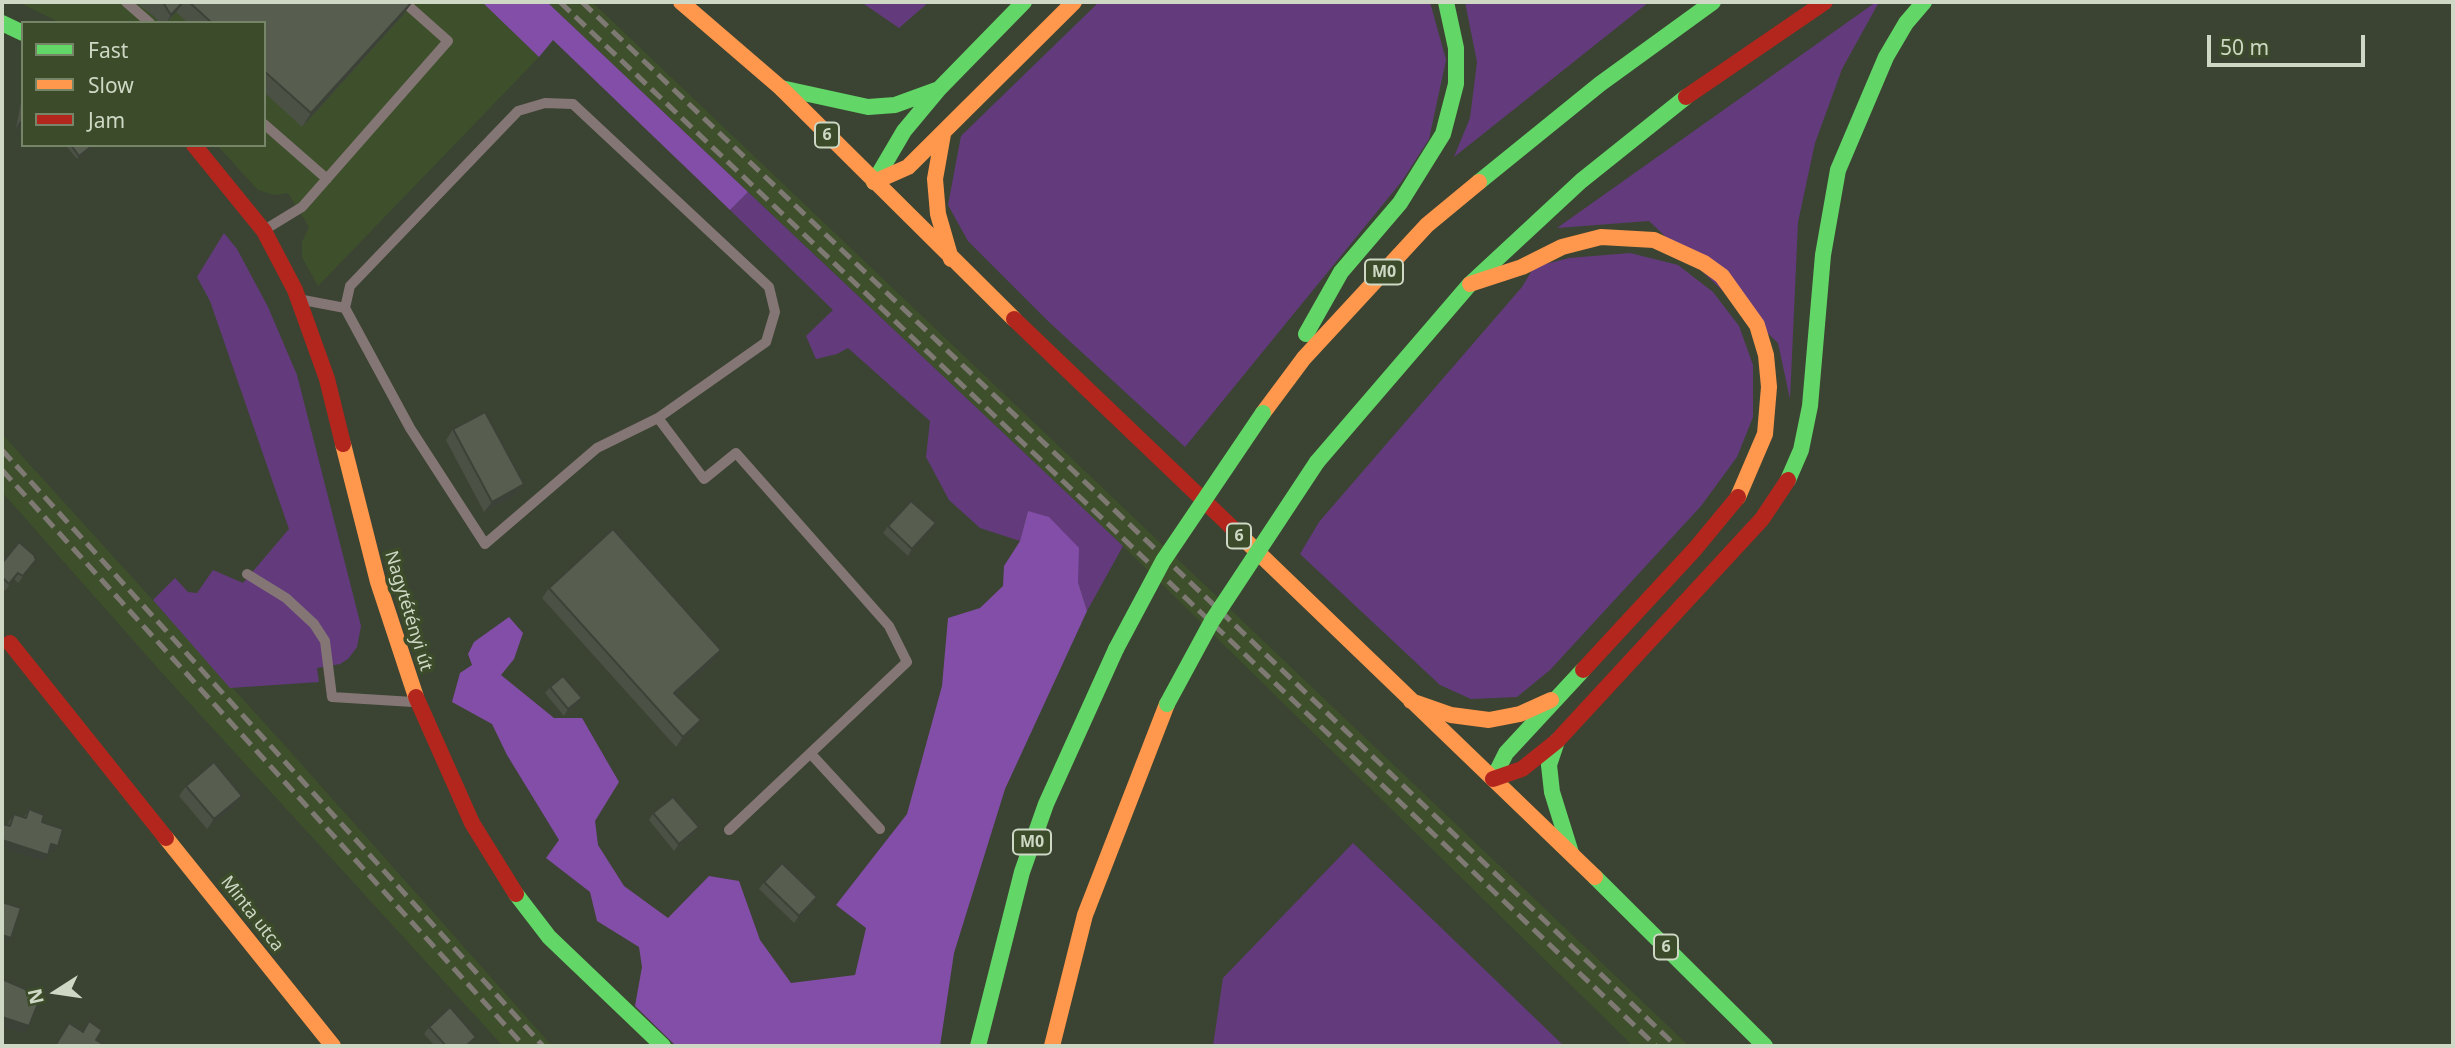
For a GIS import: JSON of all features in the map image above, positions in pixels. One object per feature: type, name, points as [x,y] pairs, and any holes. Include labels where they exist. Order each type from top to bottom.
[{"type":"main road","name":"6","points":[[681,2],[780,88],[951,259],[1571,853],[1765,1046]]},
{"type":"main road","name":"6","points":[[703,2],[760,72]]},
{"type":"main road","points":[[874,182],[904,131],[939,89],[1024,2]]},
{"type":"main road","points":[[874,182],[908,167],[1074,2]]},
{"type":"main road","points":[[1263,413],[1341,272],[1400,203],[1443,134],[1456,84],[1456,48],[1446,2]]},
{"type":"main road","name":"M0","points":[[978,1046],[1005,932],[1046,804],[1116,649],[1163,561],[1263,413],[1304,358],[1427,225],[1600,84],[1713,2]]},
{"type":"main road","points":[[1052,1046],[1085,915],[1167,704],[1212,621],[1317,461],[1412,348],[1471,284],[1581,181],[1678,104],[1825,2]]},
{"type":"main road","points":[[1493,779],[1522,769],[1557,741],[1762,519],[1786,483],[1801,450],[1810,406],[1823,255],[1838,170],[1886,57],[1906,23],[1924,2]]},
{"type":"main road","points":[[2,23],[21,34]]},
{"type":"main road","points":[[2,34],[21,35]]},
{"type":"main road","points":[[780,88],[836,103],[868,107],[895,105],[939,89]]},
{"type":"main road","points":[[943,134],[935,179],[938,214],[951,259]]},
{"type":"main road","name":"Nagytétényi út","points":[[196,147],[245,204],[264,231],[299,299],[327,379],[378,582],[416,702],[472,823],[512,889],[548,937],[663,1046]]},
{"type":"main road","points":[[1471,284],[1522,267],[1562,247],[1601,237],[1654,240],[1679,250],[1722,276],[1757,325],[1766,355],[1769,387],[1765,434],[1740,494],[1695,549],[1506,752],[1493,779]]},
{"type":"main road","name":"Minta utca","points":[[6,641],[48,663]]},
{"type":"main road","name":"Minta utca","points":[[6,641],[142,806],[333,1046]]},
{"type":"main road","points":[[1411,701],[1451,715],[1489,720],[1520,713],[1556,698]]},
{"type":"main road","name":"Minta utca","points":[[100,729],[142,806]]},
{"type":"main road","points":[[1557,741],[1549,765],[1552,792],[1571,853]]},
{"type":"lane","points":[[126,2],[148,21]]},
{"type":"lane","points":[[264,231],[302,207],[448,41],[404,2]]},
{"type":"lane","points":[[545,103],[573,104],[769,287],[775,312],[765,342],[658,418],[597,447],[485,544],[410,428],[345,308],[350,286],[518,111],[545,103]]},
{"type":"lane","points":[[266,126],[327,179]]},
{"type":"lane","points":[[299,299],[345,308]]},
{"type":"lane","points":[[658,418],[705,479],[736,453],[889,626],[907,662],[729,830]]},
{"type":"lane","points":[[247,574],[286,598],[314,624],[325,641],[332,697],[416,702]]},
{"type":"lane","points":[[811,754],[880,829]]},
{"type":"shaded area","points":[[18,2],[482,2],[539,57],[318,286],[302,257],[302,242],[309,227],[288,193],[274,195],[258,190],[219,147],[266,147],[266,21],[57,21]]},
{"type":"shaded area","points":[[482,2],[547,2],[748,192],[730,210],[553,40],[539,57]]},
{"type":"shaded area","points":[[547,2],[592,2],[1689,1046],[1633,1046],[1123,546]]},
{"type":"shaded area","points":[[861,2],[929,2],[899,28]]},
{"type":"shaded area","points":[[1099,2],[1430,2],[1446,60],[1429,139],[1402,181],[1185,447],[1050,323],[968,241],[948,205],[961,136]]},
{"type":"shaded area","points":[[1465,2],[1649,2],[1454,157],[1470,118],[1477,62]]},
{"type":"shaded area","points":[[1879,2],[1842,69],[1815,143],[1798,222],[1790,399],[1778,343],[1649,221],[1557,228]]},
{"type":"shaded area","points":[[748,192],[1123,546],[1087,611],[1078,582],[1078,548],[1028,511],[1020,541],[980,528],[949,500],[926,457],[930,421],[848,348],[816,359],[806,336],[833,310],[730,210]]},
{"type":"shaded area","points":[[224,233],[237,249],[268,307],[297,375],[361,626],[357,647],[348,659],[340,664],[317,668],[319,682],[230,688],[153,600],[175,578],[188,592],[197,593],[213,570],[243,583],[289,529],[210,301],[197,277]]},
{"type":"shaded area","points":[[1630,253],[1678,265],[1713,292],[1739,326],[1753,365],[1753,417],[1737,457],[1701,506],[1550,670],[1517,697],[1471,699],[1440,685],[1300,554],[1319,522],[1522,287],[1534,267],[1569,258]]},
{"type":"shaded area","points":[[2,434],[552,1046],[503,1046],[164,675],[2,492]]},
{"type":"shaded area","points":[[1028,511],[1049,517],[1079,548],[1078,582],[1087,611],[1005,789],[954,953],[940,1046],[676,1046],[635,1006],[642,967],[639,947],[597,921],[590,892],[546,858],[559,840],[507,755],[492,724],[452,702],[460,673],[472,665],[468,654],[474,642],[509,617],[523,633],[514,659],[501,675],[554,718],[582,718],[619,782],[595,821],[598,845],[624,886],[668,918],[709,876],[739,881],[760,940],[791,983],[855,975],[866,928],[836,905],[907,814],[942,686],[948,618],[980,608],[1003,586],[1004,566],[1020,541]]},
{"type":"shaded area","points":[[1353,843],[1564,1046],[1213,1046],[1223,978]]},
{"type":"building","points":[[162,2],[183,2],[171,15]]},
{"type":"building","points":[[189,2],[412,2],[311,113],[266,73],[266,21],[210,21]]},
{"type":"building","points":[[72,147],[90,147],[79,156]]},
{"type":"building","points":[[485,412],[524,484],[492,502],[453,429]]},
{"type":"building","points":[[911,501],[936,523],[912,549],[888,526]]},
{"type":"building","points":[[613,529],[721,650],[674,693],[701,720],[683,737],[549,588]]},
{"type":"building","points":[[19,542],[36,560],[23,576],[18,573],[9,584],[2,577],[2,563]]},
{"type":"building","points":[[563,676],[582,698],[568,709],[550,687]]},
{"type":"building","points":[[214,762],[242,796],[214,819],[186,786]]},
{"type":"building","points":[[673,797],[699,827],[679,844],[653,813]]},
{"type":"building","points":[[29,809],[44,815],[42,822],[63,829],[58,846],[51,844],[48,855],[2,840],[2,824],[10,826],[14,814],[26,818]]},
{"type":"building","points":[[782,863],[817,897],[799,916],[764,882]]},
{"type":"building","points":[[2,902],[21,908],[11,938],[2,935]]},
{"type":"building","points":[[2,979],[41,996],[29,1026],[2,1017]]},
{"type":"building","points":[[450,1007],[476,1037],[466,1046],[446,1046],[429,1027]]},
{"type":"building","points":[[89,1021],[102,1030],[96,1040],[106,1046],[55,1046],[69,1023],[83,1032]]},
{"type":"railway","points":[[560,2],[1656,1046]]},
{"type":"railway","points":[[582,2],[1676,1046]]},
{"type":"railway","points":[[2,450],[543,1046]]},
{"type":"railway","points":[[2,470],[524,1046]]},
{"type":"traffic: fast","points":[[874,182],[904,131],[939,89],[1024,2]]},
{"type":"traffic: fast","points":[[1306,334],[1341,272],[1400,203],[1443,134],[1456,84],[1456,48],[1446,2]]},
{"type":"traffic: fast","points":[[1479,182],[1600,84],[1713,2]]},
{"type":"traffic: fast","points":[[1788,480],[1801,450],[1810,406],[1823,255],[1838,170],[1886,57],[1906,23],[1924,2]]},
{"type":"traffic: fast","points":[[2,23],[21,32]]},
{"type":"traffic: fast","points":[[781,88],[868,107],[895,105],[939,89]]},
{"type":"traffic: fast","points":[[1317,462],[1470,284],[1581,181],[1686,97]]},
{"type":"traffic: fast","points":[[1116,649],[1163,561],[1263,413]]},
{"type":"traffic: fast","points":[[1167,704],[1212,621],[1317,462]]},
{"type":"traffic: fast","points":[[978,1046],[1022,872],[1046,804],[1116,649]]},
{"type":"traffic: fast","points":[[1494,777],[1506,753],[1583,670]]},
{"type":"traffic: fast","points":[[1557,741],[1549,765],[1552,792],[1571,853]]},
{"type":"traffic: fast","points":[[1595,877],[1765,1046]]},
{"type":"traffic: fast","points":[[516,894],[549,937],[663,1046]]},
{"type":"traffic: slow","points":[[681,2],[781,88],[1014,319]]},
{"type":"traffic: slow","points":[[874,182],[908,167],[1074,2]]},
{"type":"traffic: slow","points":[[943,134],[935,179],[938,214],[951,259]]},
{"type":"traffic: slow","points":[[1263,413],[1304,358],[1427,225],[1479,182]]},
{"type":"traffic: slow","points":[[1470,284],[1522,267],[1562,247],[1601,237],[1654,240],[1704,263],[1722,276],[1757,325],[1766,355],[1769,387],[1765,434],[1738,497]]},
{"type":"traffic: slow","points":[[343,444],[378,582],[416,697]]},
{"type":"traffic: slow","points":[[1244,539],[1595,877]]},
{"type":"traffic: slow","points":[[1411,701],[1451,715],[1489,720],[1520,714],[1551,700]]},
{"type":"traffic: slow","points":[[1052,1046],[1085,915],[1167,704]]},
{"type":"traffic: slow","points":[[166,838],[333,1046]]},
{"type":"traffic: jam","points":[[1686,97],[1825,2]]},
{"type":"traffic: jam","points":[[196,147],[264,231],[295,290],[327,379],[343,444]]},
{"type":"traffic: jam","points":[[1014,319],[1244,539]]},
{"type":"traffic: jam","points":[[1493,779],[1522,769],[1557,741],[1762,519],[1788,480]]},
{"type":"traffic: jam","points":[[1583,670],[1695,549],[1738,497]]},
{"type":"traffic: jam","points":[[10,643],[166,838]]},
{"type":"traffic: jam","points":[[416,697],[472,823],[516,894]]}]
